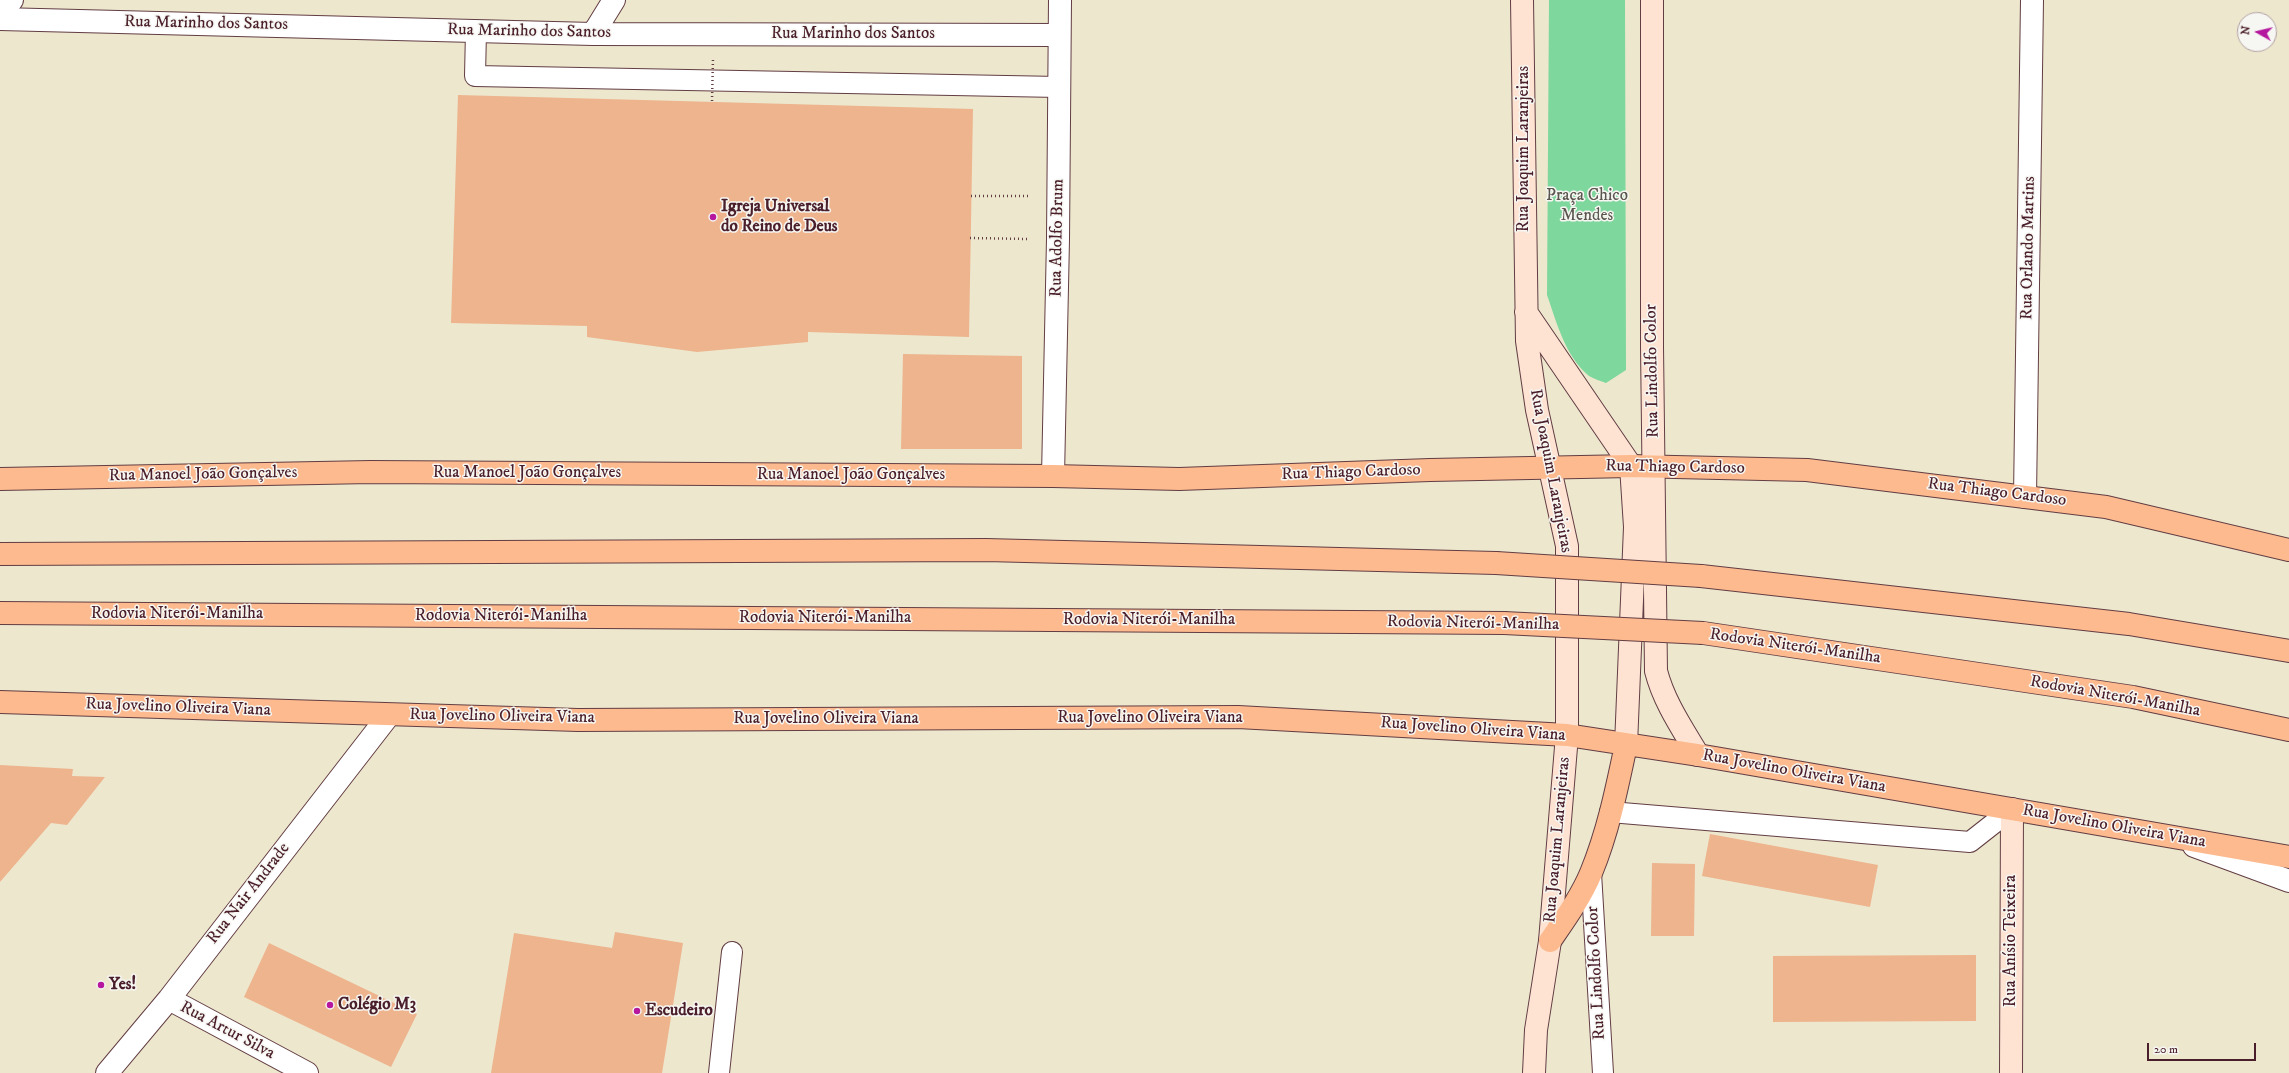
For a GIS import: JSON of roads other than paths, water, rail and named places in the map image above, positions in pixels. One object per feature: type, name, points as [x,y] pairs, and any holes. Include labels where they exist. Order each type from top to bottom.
[{"type":"main road","name":"Rua Joaquim Laranjeiras","points":[[1522,0],[1525,311],[1527,341],[1537,410],[1567,546],[1567,735],[1550,941],[1536,1030],[1534,1073]]},
{"type":"main road","name":"Rua Lindolfo Color","points":[[1652,0],[1652,347],[1655,466],[1656,671],[1661,689],[1669,706],[1698,755]]},
{"type":"main road","points":[[1525,311],[1631,466],[1635,528],[1626,745],[1610,812],[1591,873],[1571,910],[1550,941]]},
{"type":"main road","name":"Rua Thiago Cardoso","points":[[1053,476],[1179,479],[1631,466],[1808,470],[2106,507],[2289,550]]},
{"type":"main road","name":"Rua Manoel João Gonçalves","points":[[0,479],[371,472],[1053,476]]},
{"type":"main road","points":[[0,554],[986,550],[1496,563],[1701,576],[2128,624],[2289,651]]},
{"type":"main road","name":"Rodovia Niterói-Manilha","points":[[0,613],[1504,623],[1703,633],[2133,697],[2289,730]]},
{"type":"main road","name":"Rua Jovelino Oliveira Viana","points":[[0,702],[578,720],[1238,717],[1567,735],[1698,755],[2289,857]]},
{"type":"main road","name":"Rua Anísio Teixeira","points":[[2011,1073],[2012,809]]},
{"type":"street","points":[[0,13],[12,0]]},
{"type":"street","points":[[593,34],[614,0]]},
{"type":"street","name":"Rua Adolfo Brum","points":[[1053,476],[1058,238],[1060,0]]},
{"type":"street","name":"Rua Orlando Martins","points":[[2025,497],[2032,0]]},
{"type":"street","name":"Rua Marinho dos Santos","points":[[0,19],[593,34],[1059,35]]},
{"type":"street","name":"Rua Nair Andrade","points":[[107,1073],[169,999],[389,715]]},
{"type":"street","points":[[2167,836],[2289,881]]},
{"type":"street","name":"Rua Artur Silva","points":[[169,999],[307,1073]]},
{"type":"lane","points":[[476,31],[475,76],[1059,87]]},
{"type":"lane","points":[[1610,812],[1970,842],[2012,809]]},
{"type":"lane","name":"Rua Lindolfo Color","points":[[1591,873],[1603,1073]]},
{"type":"lane","points":[[720,1073],[732,952]]},
{"type":"place","name":"Igreja Universal do Reino de Deus","points":[[713,217]]},
{"type":"place","name":"Yes!","points":[[101,985]]},
{"type":"place","name":"Colégio M3","points":[[330,1005]]},
{"type":"place","name":"Escudeiro","points":[[637,1011]]},
{"type":"park label","name":"Praça Chico Mendes","points":[[1587,206]]}]
